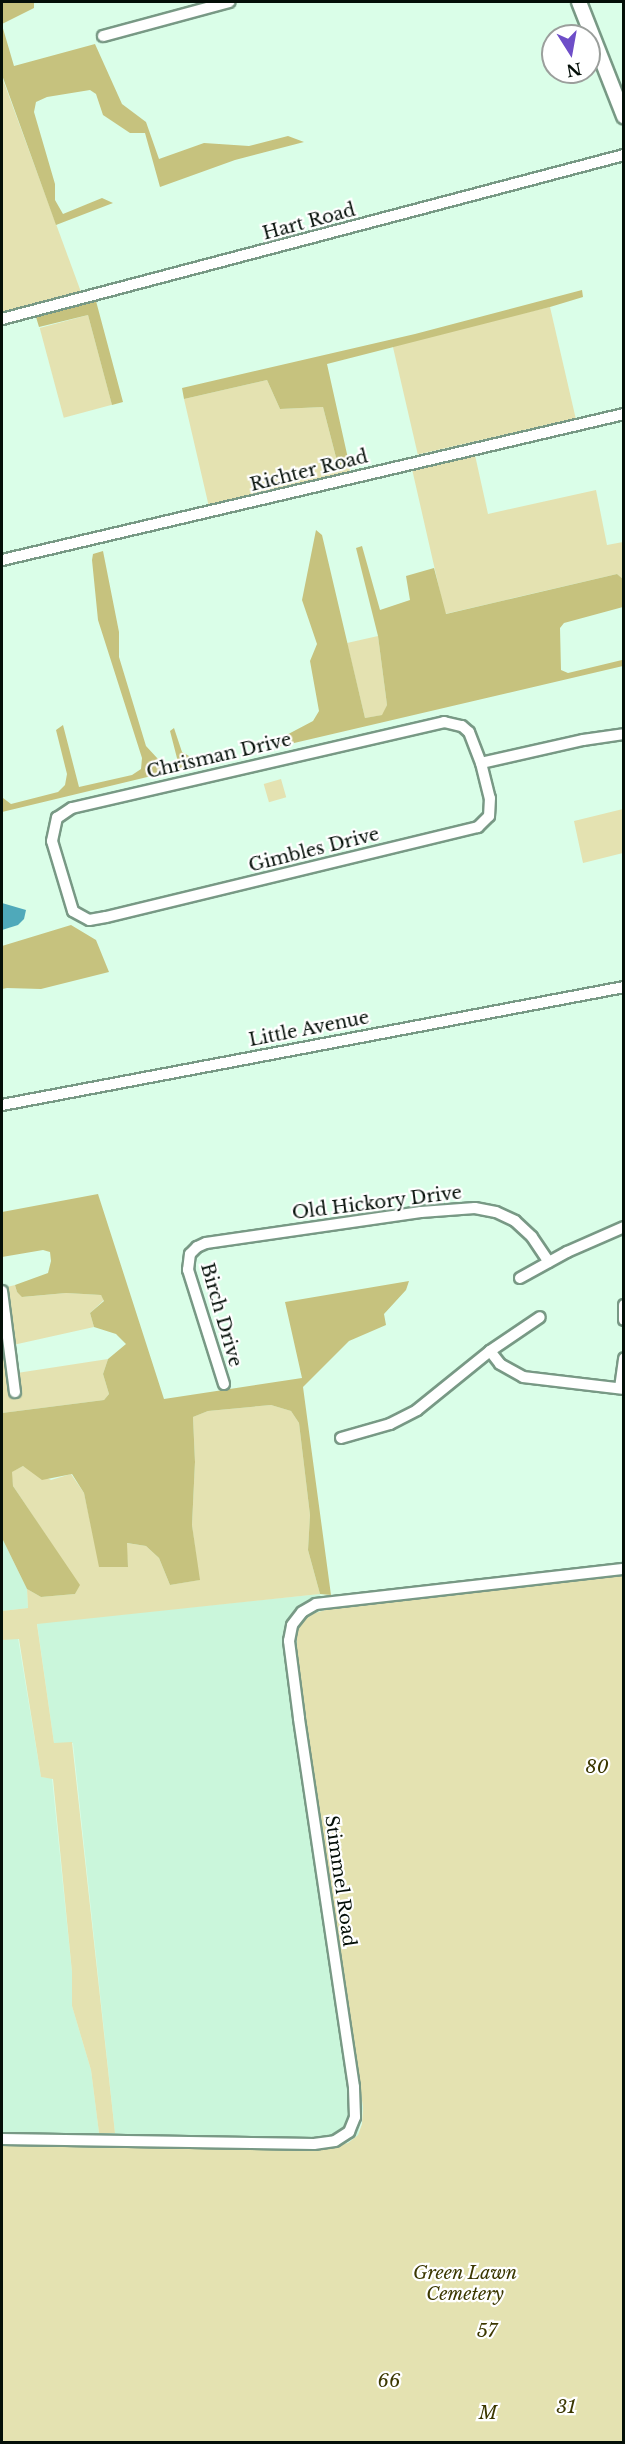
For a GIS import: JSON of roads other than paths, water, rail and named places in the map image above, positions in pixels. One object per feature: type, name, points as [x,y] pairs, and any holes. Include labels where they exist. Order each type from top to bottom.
[{"type":"main road","points":[[579,2],[624,116]]},
{"type":"street","points":[[103,36],[229,2]]},
{"type":"street","name":"Hart Road","points":[[2,319],[624,155]]},
{"type":"street","name":"Richter Road","points":[[2,560],[624,414]]},
{"type":"street","name":"Chrisman Drive","points":[[89,920],[72,911],[52,841],[57,818],[72,808],[444,722],[462,726],[469,732],[481,763]]},
{"type":"street","points":[[481,763],[583,740],[624,734]]},
{"type":"street","name":"Gimbles Drive","points":[[89,920],[478,827],[489,816],[490,798],[481,763]]},
{"type":"street","name":"Little Avenue","points":[[2,1105],[624,987]]},
{"type":"street","name":"Old Hickory Drive","points":[[190,1254],[197,1247],[206,1243],[421,1212],[475,1208],[496,1212],[515,1221],[532,1237],[549,1262]]},
{"type":"street","points":[[520,1278],[624,1227]]},
{"type":"street","name":"Birch Drive","points":[[190,1254],[189,1270],[224,1384]]},
{"type":"street","points":[[2,1291],[15,1392]]},
{"type":"street","points":[[624,1305],[624,1320]]},
{"type":"street","points":[[341,1438],[390,1424],[417,1410],[490,1351],[540,1317]]},
{"type":"street","points":[[490,1351],[500,1364],[522,1377],[622,1389],[624,1358]]},
{"type":"street","name":"Stimmel Road","points":[[2,2139],[314,2144],[335,2141],[348,2132],[355,2117],[354,2087],[289,1641],[292,1625],[302,1612],[316,1604],[624,1569]]},
{"type":"water","points":[[2,903],[26,910],[24,919],[18,925],[2,930]]},
{"type":"park label","name":"80","points":[[597,1767]]},
{"type":"park label","name":"Green Lawn Cemetery","points":[[465,2284]]},
{"type":"park label","name":"57","points":[[487,2331]]},
{"type":"park label","name":"66","points":[[389,2381]]},
{"type":"park label","name":"31","points":[[566,2407]]},
{"type":"park label","name":"M","points":[[488,2413]]}]
